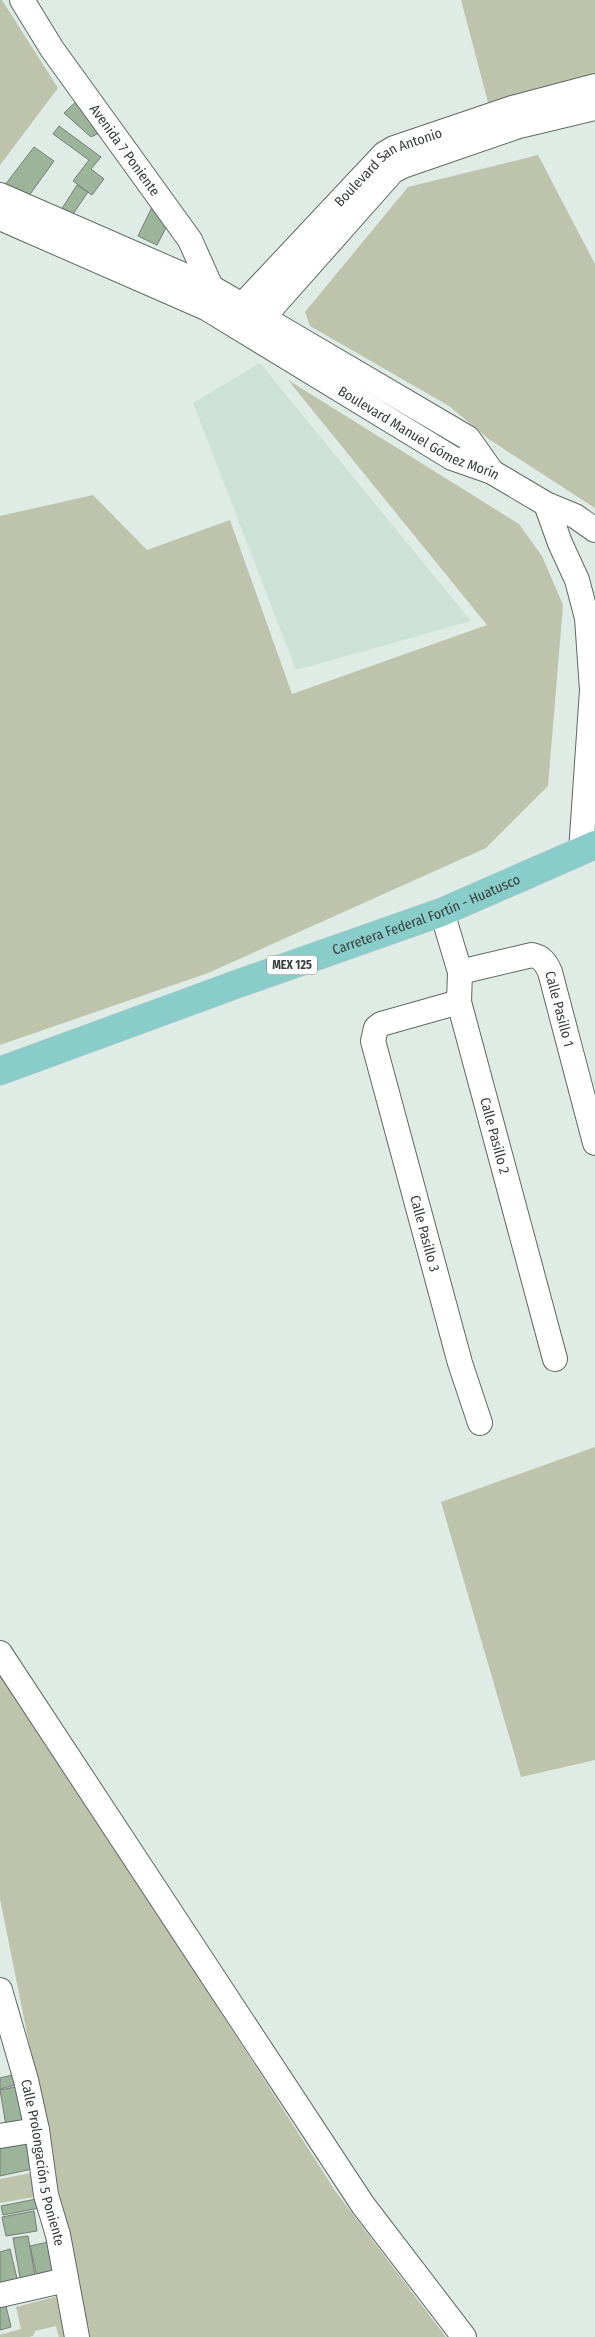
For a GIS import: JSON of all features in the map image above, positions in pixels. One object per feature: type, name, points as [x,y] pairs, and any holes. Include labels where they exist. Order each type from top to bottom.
[{"type":"main road","name":"Carretera Federal Fortín - Huatusco","points":[[0,1072],[240,983],[442,912],[588,849]]},
{"type":"street","name":"Avenida 7 Poniente","points":[[22,0],[52,49],[190,240],[208,298]]},
{"type":"street","name":"Boulevard San Antonio","points":[[235,314],[384,154],[394,148],[512,108],[592,103]]},
{"type":"street","name":"Boulevard San Antonio","points":[[256,326],[394,171],[403,166],[519,126],[592,103]]},
{"type":"street","name":"Boulevard Manuel Gómez Morín","points":[[0,195],[208,298],[256,326],[452,458],[492,472],[546,504],[575,516],[595,530]]},
{"type":"street","name":"Boulevard Manuel Gómez Morín","points":[[0,218],[208,298]]},
{"type":"street","points":[[546,504],[560,543],[577,580],[587,618],[592,690],[588,849]]},
{"type":"street","name":"Calle Pasillo 2","points":[[442,912],[460,972],[460,1002],[555,1359]]},
{"type":"street","name":"Calle Pasillo 1","points":[[460,972],[532,955],[537,956],[546,963],[595,1143]]},
{"type":"street","name":"Calle Pasillo 3","points":[[460,1002],[381,1024],[376,1028],[373,1041],[460,1363],[480,1423]]},
{"type":"street","points":[[0,1653],[363,2204],[464,2337]]},
{"type":"street","name":"Calle Prolongación 5 Poniente","points":[[0,1990],[26,2080],[37,2130],[46,2195],[58,2235],[77,2337]]},
{"type":"street","points":[[0,2136],[37,2130]]},
{"type":"street","points":[[0,2295],[66,2280]]},
{"type":"shaded area","points":[[0,0],[2,0],[58,88],[0,165]]},
{"type":"shaded area","points":[[461,0],[595,0],[595,99],[494,125]]},
{"type":"shaded area","points":[[538,155],[595,264],[595,508],[490,440],[449,406],[310,326],[305,312],[408,187]]},
{"type":"shaded area","points":[[260,363],[471,621],[296,670],[193,403]]},
{"type":"shaded area","points":[[288,380],[519,524],[542,556],[563,605],[548,786],[486,848],[208,973],[0,1045],[0,516],[93,495],[147,550],[230,520],[292,694],[487,625]]},
{"type":"shaded area","points":[[595,1447],[595,1760],[521,1777],[441,1502]]},
{"type":"shaded area","points":[[0,1668],[336,2192],[446,2337],[88,2337],[0,1899]]},
{"type":"shaded area","points":[[36,2172],[40,2196],[0,2203],[0,2179]]},
{"type":"shaded area","points":[[58,2296],[66,2337],[59,2337],[56,2326],[35,2331],[33,2336],[29,2337],[0,2337],[0,2335],[21,2329],[16,2307]]},
{"type":"building","points":[[80,98],[107,129],[91,137],[64,113]]},
{"type":"building","points":[[59,126],[101,157],[91,169],[104,179],[92,195],[73,181],[89,160],[53,134]]},
{"type":"building","points":[[34,147],[54,161],[28,197],[5,185]]},
{"type":"building","points":[[77,185],[88,192],[71,217],[61,210]]},
{"type":"building","points":[[153,205],[170,220],[157,245],[138,236]]},
{"type":"building","points":[[16,2074],[19,2084],[0,2089],[0,2078]]},
{"type":"building","points":[[20,2086],[27,2122],[6,2126],[0,2090]]},
{"type":"building","points":[[30,2140],[37,2168],[0,2176],[0,2147]]},
{"type":"building","points":[[41,2198],[45,2207],[3,2215],[1,2206]]},
{"type":"building","points":[[34,2211],[37,2231],[6,2236],[2,2217]]},
{"type":"building","points":[[28,2236],[36,2281],[21,2283],[13,2238]]},
{"type":"building","points":[[53,2241],[60,2276],[38,2281],[30,2246]]},
{"type":"building","points":[[10,2249],[19,2287],[0,2285],[0,2252]]},
{"type":"building","points":[[6,2306],[11,2327],[0,2330],[0,2308]]}]
